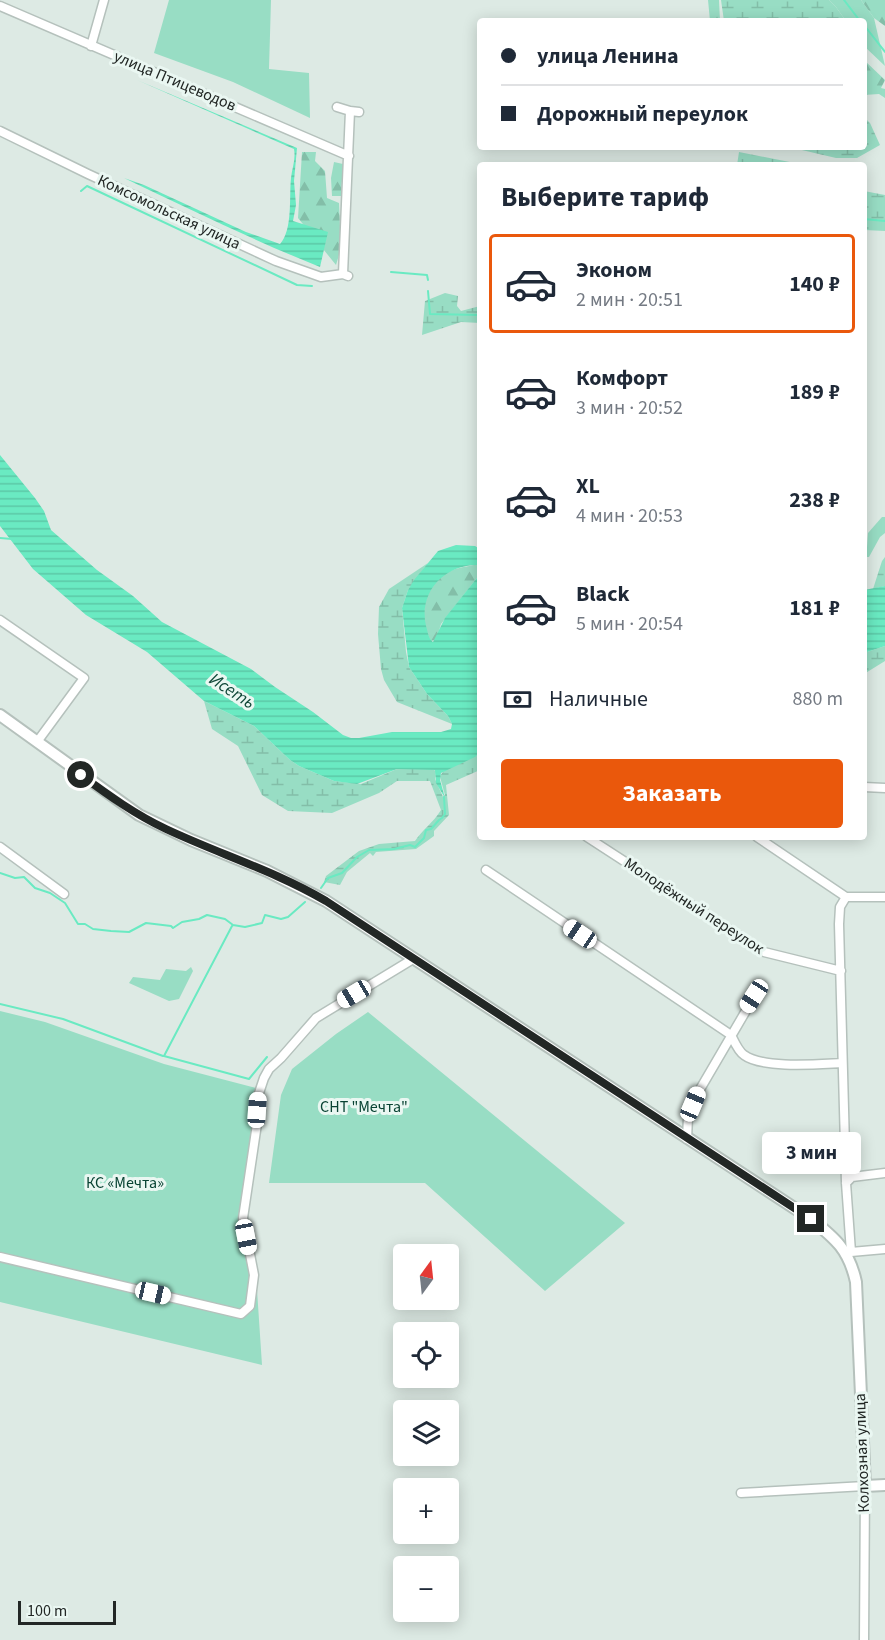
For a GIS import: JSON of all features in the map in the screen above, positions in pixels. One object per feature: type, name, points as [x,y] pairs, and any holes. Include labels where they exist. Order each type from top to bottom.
[{"type":"main road","name":"Колхозная улица","points":[[0,715],[140,815],[166,829],[267,870],[311,892],[811,1219],[831,1235],[850,1253],[853,1267],[857,1299],[864,1486]]},
{"type":"main road","points":[[864,1486],[885,1485]]},
{"type":"street","points":[[92,46],[104,0]]},
{"type":"street","name":"улица Птицеводов","points":[[0,6],[349,156]]},
{"type":"street","points":[[338,107],[354,111],[349,156]]},
{"type":"street","name":"Комсомольская улица","points":[[0,131],[276,261],[321,277],[346,275],[349,156]]},
{"type":"street","points":[[0,620],[84,678],[37,742]]},
{"type":"street","points":[[867,787],[885,788]]},
{"type":"street","name":"Молодёжный переулок","points":[[592,840],[764,952],[841,972]]},
{"type":"street","points":[[761,840],[846,897],[885,897]]},
{"type":"street","points":[[0,847],[64,894]]},
{"type":"street","points":[[486,870],[731,1035],[743,1054],[760,1061],[797,1065],[842,1063]]},
{"type":"street","points":[[846,897],[840,907],[839,924],[850,1253],[885,1249]]},
{"type":"street","points":[[0,1257],[241,1314],[250,1306],[254,1275],[243,1218],[257,1124],[258,1096],[264,1078],[269,1069],[315,1018],[413,959]]},
{"type":"street","points":[[687,1139],[688,1117],[699,1090],[761,985]]},
{"type":"street","points":[[846,1183],[852,1177],[885,1173]]},
{"type":"street","points":[[741,1493],[864,1486]]},
{"type":"street","name":"Колхозная улица","points":[[864,1486],[864,1640]]},
{"type":"green space","points":[[169,0],[271,0],[269,69],[309,73],[310,118],[233,82],[154,53]]},
{"type":"green space","points":[[708,0],[719,0],[720,18],[710,18]]},
{"type":"green space","points":[[721,0],[829,0],[844,18],[724,18]]},
{"type":"green space","points":[[829,0],[861,0],[874,18],[885,66],[867,49],[867,18],[844,18]]},
{"type":"green space","points":[[861,0],[885,0],[885,26],[874,18]]},
{"type":"green space","points":[[867,63],[885,80],[881,88],[885,89],[885,98],[879,94],[867,95]]},
{"type":"green space","points":[[867,120],[880,145],[857,158],[836,158],[802,150],[867,150]]},
{"type":"green space","points":[[302,152],[316,152],[315,161],[325,171],[327,198],[339,203],[341,248],[336,265],[298,218]]},
{"type":"green space","points":[[739,152],[790,162],[737,162]]},
{"type":"green space","points":[[334,162],[343,164],[341,196],[332,196],[331,178]]},
{"type":"green space","points":[[867,192],[885,195],[885,231],[867,230]]},
{"type":"green space","points":[[445,293],[458,296],[457,306],[461,311],[477,307],[477,323],[461,322],[422,335],[425,301]]},
{"type":"green space","points":[[882,517],[885,517],[885,533],[867,557],[867,547],[868,533]]},
{"type":"green space","points":[[885,557],[885,586],[873,589],[882,561]]},
{"type":"green space","points":[[428,563],[408,590],[402,608],[406,652],[409,667],[427,694],[448,716],[452,724],[397,702],[384,680],[381,669],[378,634],[379,607],[389,589]]},
{"type":"green space","points":[[477,565],[477,578],[441,624],[436,640],[431,641],[424,614],[428,595],[438,579],[456,569]]},
{"type":"green space","points":[[885,646],[885,661],[867,672],[867,652]]},
{"type":"green space","points":[[204,701],[254,726],[299,766],[334,781],[361,784],[397,769],[432,769],[436,771],[435,779],[443,797],[445,795],[440,777],[443,772],[477,754],[477,771],[446,785],[449,815],[434,831],[434,836],[416,849],[376,852],[373,856],[370,853],[347,872],[340,885],[324,882],[326,876],[359,851],[379,844],[415,841],[435,819],[441,810],[430,781],[397,781],[379,793],[332,813],[288,811],[262,795],[238,746],[212,729]]},
{"type":"green space","points":[[191,967],[193,971],[179,999],[169,1001],[129,983],[133,977],[160,980],[166,969],[186,971]]},
{"type":"green space","name":"КС «Мечта»","points":[[0,1011],[45,1022],[164,1064],[264,1090],[246,1210],[256,1275],[262,1365],[0,1302]]},
{"type":"green space","name":"СНТ \"Мечта\"","points":[[368,1012],[625,1223],[545,1291],[425,1183],[269,1183],[281,1095],[292,1069]]},
{"type":"water","points":[[137,80],[297,148],[294,181],[296,205],[293,221],[328,232],[320,267],[124,178],[246,232],[280,244],[287,230],[294,149]]},
{"type":"water","name":"Исеть","points":[[0,455],[44,511],[51,530],[97,570],[133,596],[162,622],[251,669],[343,735],[351,738],[392,732],[441,732],[451,729],[452,724],[448,716],[427,694],[409,667],[402,608],[414,580],[438,551],[456,545],[475,546],[477,547],[477,565],[456,569],[437,582],[426,601],[425,613],[428,635],[433,642],[445,618],[477,578],[477,755],[441,773],[440,780],[445,798],[436,783],[435,770],[397,769],[357,784],[334,781],[299,766],[254,726],[204,701],[147,652],[86,615],[33,569],[0,526]]},
{"type":"water","points":[[885,586],[885,646],[867,652],[867,589]]},
{"type":"waterway","points":[[844,0],[858,18]]},
{"type":"waterway","points":[[867,29],[885,52]]},
{"type":"waterway","points":[[81,191],[87,186],[297,285],[312,286]]},
{"type":"waterway","points":[[867,219],[885,221]]},
{"type":"waterway","points":[[391,272],[427,275],[428,280]]},
{"type":"waterway","points":[[428,291],[430,314],[477,315]]},
{"type":"waterway","points":[[0,538],[12,539]]},
{"type":"waterway","points":[[321,888],[328,878],[342,873],[357,857],[369,850],[394,849],[410,845],[415,847],[424,838],[426,830],[431,829],[445,814],[444,797]]},
{"type":"waterway","points":[[0,873],[15,878],[24,877],[35,888],[50,893],[65,903],[78,924],[111,931],[129,932],[146,923],[173,928],[182,922],[207,915],[245,927],[262,923],[265,915],[281,919],[288,917],[305,902]]},
{"type":"waterway","points":[[232,926],[164,1056],[249,1079],[267,1057]]},
{"type":"waterway","points":[[0,1004],[63,1019],[163,1056]]},
{"type":"route","points":[[81,775],[140,815],[166,829],[267,870],[326,901],[811,1219]]}]
